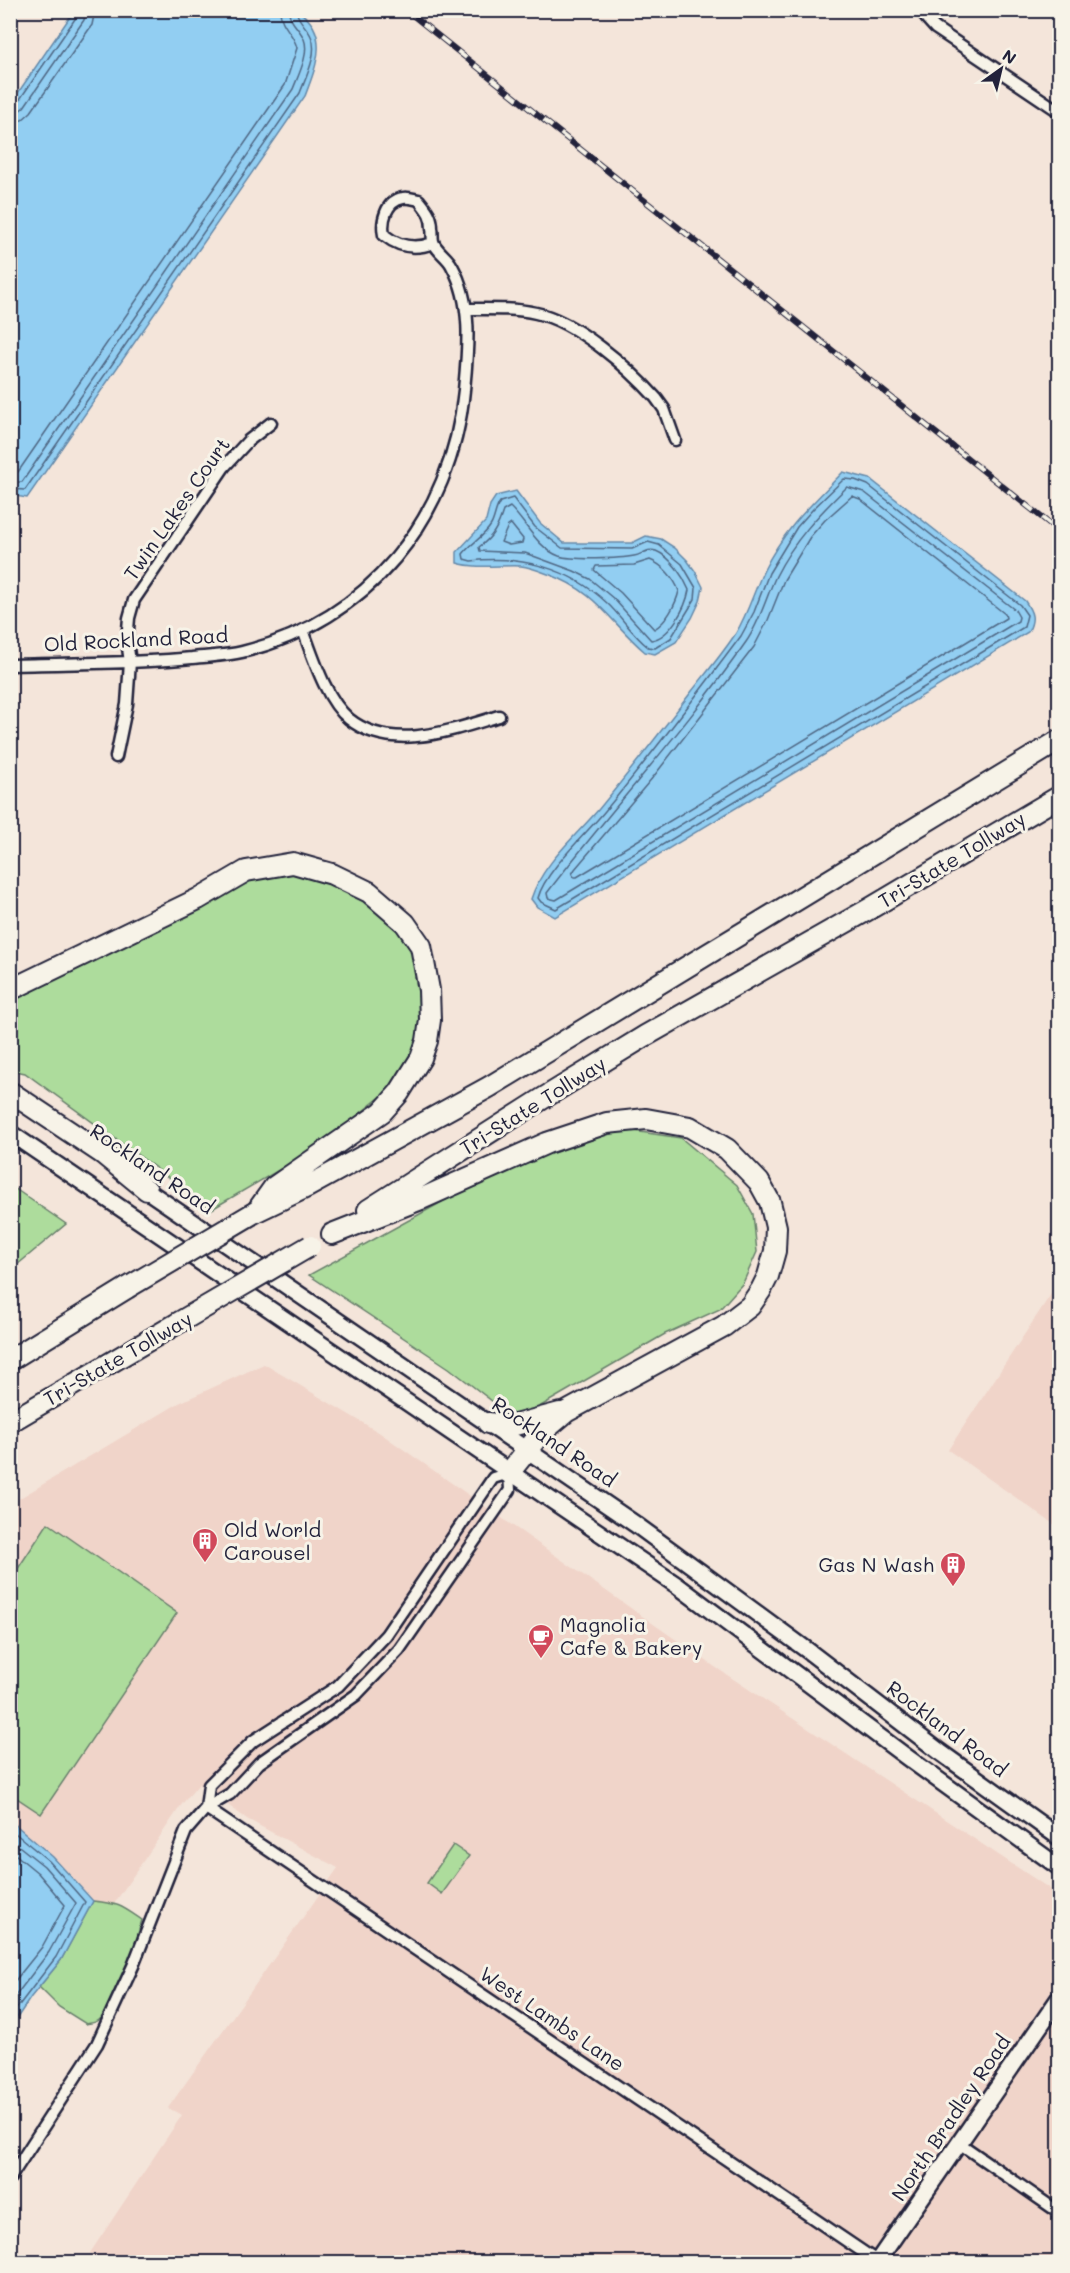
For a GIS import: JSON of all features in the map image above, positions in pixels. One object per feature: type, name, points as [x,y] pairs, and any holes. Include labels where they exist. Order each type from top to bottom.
[{"type":"highway","name":"Tri-State Tollway","points":[[10,1360],[257,1211],[307,1187],[509,1076],[1059,740]]},
{"type":"highway","name":"Tri-State Tollway","points":[[10,1422],[332,1234],[542,1099],[645,1036],[871,908],[1059,796]]},
{"type":"highway","points":[[10,990],[198,899],[246,871],[293,863],[332,874],[369,892],[405,923],[421,946],[429,990],[430,1020],[421,1059],[399,1094],[382,1112],[274,1187],[257,1211]]},
{"type":"highway","points":[[10,1092],[103,1154],[147,1190]]},
{"type":"highway","points":[[332,1234],[421,1199],[547,1143],[607,1123],[646,1119],[690,1127],[726,1149],[759,1182],[770,1202],[776,1227],[775,1251],[761,1290],[750,1305],[724,1326],[566,1412],[546,1427],[509,1473]]},
{"type":"highway","points":[[488,1422],[512,1426],[566,1412]]},
{"type":"main road","name":"Rockland Road","points":[[10,1101],[147,1190],[635,1524],[1059,1838]]},
{"type":"main road","points":[[10,1133],[678,1586],[1059,1868]]},
{"type":"main road","name":"North Bradley Road","points":[[878,2262],[1059,1997]]},
{"type":"street","points":[[925,10],[926,18],[935,28],[1059,112]]},
{"type":"street","points":[[404,198],[419,200],[430,214],[433,243],[424,247],[406,247],[394,243],[384,235],[382,224],[385,213],[392,203],[404,198]]},
{"type":"street","name":"Old Rockland Road","points":[[10,665],[130,662],[241,652],[325,620],[350,603],[382,573],[408,543],[443,481],[462,420],[468,354],[466,309],[452,265],[433,243]]},
{"type":"street","points":[[466,309],[508,309],[538,313],[563,323],[588,338],[656,398],[664,409],[675,440]]},
{"type":"street","name":"Twin Lakes Court","points":[[116,757],[127,704],[130,662],[127,641],[129,618],[134,600],[224,466],[248,441],[271,423]]},
{"type":"street","points":[[303,630],[331,695],[348,718],[369,731],[397,736],[438,734],[499,716]]},
{"type":"street","points":[[10,2178],[97,2044],[133,1966],[186,1831],[206,1808],[230,1794],[259,1763],[356,1695],[394,1655],[510,1490],[509,1473],[493,1478],[379,1643],[338,1686],[253,1741],[209,1785],[206,1808]]},
{"type":"street","points":[[431,1569],[447,1581]]},
{"type":"street","points":[[379,1643],[394,1655]]},
{"type":"street","points":[[321,1697],[332,1711]]},
{"type":"street","name":"West Lambs Lane","points":[[206,1808],[878,2262]]},
{"type":"street","points":[[959,2144],[1059,2213]]},
{"type":"shaded area","points":[[1059,1282],[1059,1528],[948,1450]]},
{"type":"shaded area","points":[[264,1364],[380,1433],[715,1667],[1059,1895],[1059,2262],[414,2262],[399,2253],[391,2262],[104,2262],[90,2253],[182,2115],[168,2108],[338,1868],[247,1819],[199,1784],[182,1804],[114,1904],[93,1901],[53,1857],[11,1821],[10,1504],[179,1403]]},
{"type":"green space","points":[[292,867],[345,883],[421,950],[422,1036],[399,1082],[318,1147],[212,1209],[25,1073],[11,1070],[10,990],[251,875]]},
{"type":"green space","points":[[620,1129],[681,1138],[737,1185],[753,1214],[757,1252],[743,1283],[720,1309],[665,1334],[534,1410],[517,1415],[505,1411],[449,1368],[309,1275],[451,1197],[559,1149]]},
{"type":"green space","points":[[11,1186],[66,1224],[11,1270]]},
{"type":"green space","points":[[48,1523],[177,1613],[41,1814],[11,1794],[11,1579]]},
{"type":"green space","points":[[453,1845],[469,1856],[442,1894],[427,1883]]},
{"type":"green space","points":[[93,1901],[119,1906],[142,1920],[115,2000],[99,2020],[86,2024],[59,2007],[39,1987],[61,1960]]},
{"type":"water","points":[[74,11],[298,11],[315,29],[318,50],[305,96],[27,498],[10,495],[11,103]]},
{"type":"water","points":[[843,472],[870,479],[1025,601],[1032,616],[1028,632],[555,917],[537,907],[531,899],[551,862],[599,809],[720,655],[736,633],[764,570],[780,542],[799,518]]},
{"type":"water","points":[[516,491],[540,523],[564,543],[632,543],[646,536],[661,539],[675,548],[695,571],[703,587],[700,601],[692,618],[676,642],[655,654],[645,652],[602,608],[579,589],[531,568],[457,563],[457,552],[486,521],[490,505],[496,496]]},
{"type":"water","points":[[11,1821],[53,1857],[93,1901],[61,1960],[31,1997],[11,2027]]},
{"type":"railway","points":[[406,10],[1060,532]]},
{"type":"place","name":"Old World Carousel","points":[[205,1564]]},
{"type":"place","name":"Gas N Wash","points":[[953,1588]]},
{"type":"place","name":"Magnolia Cafe & Bakery","points":[[541,1660]]}]
